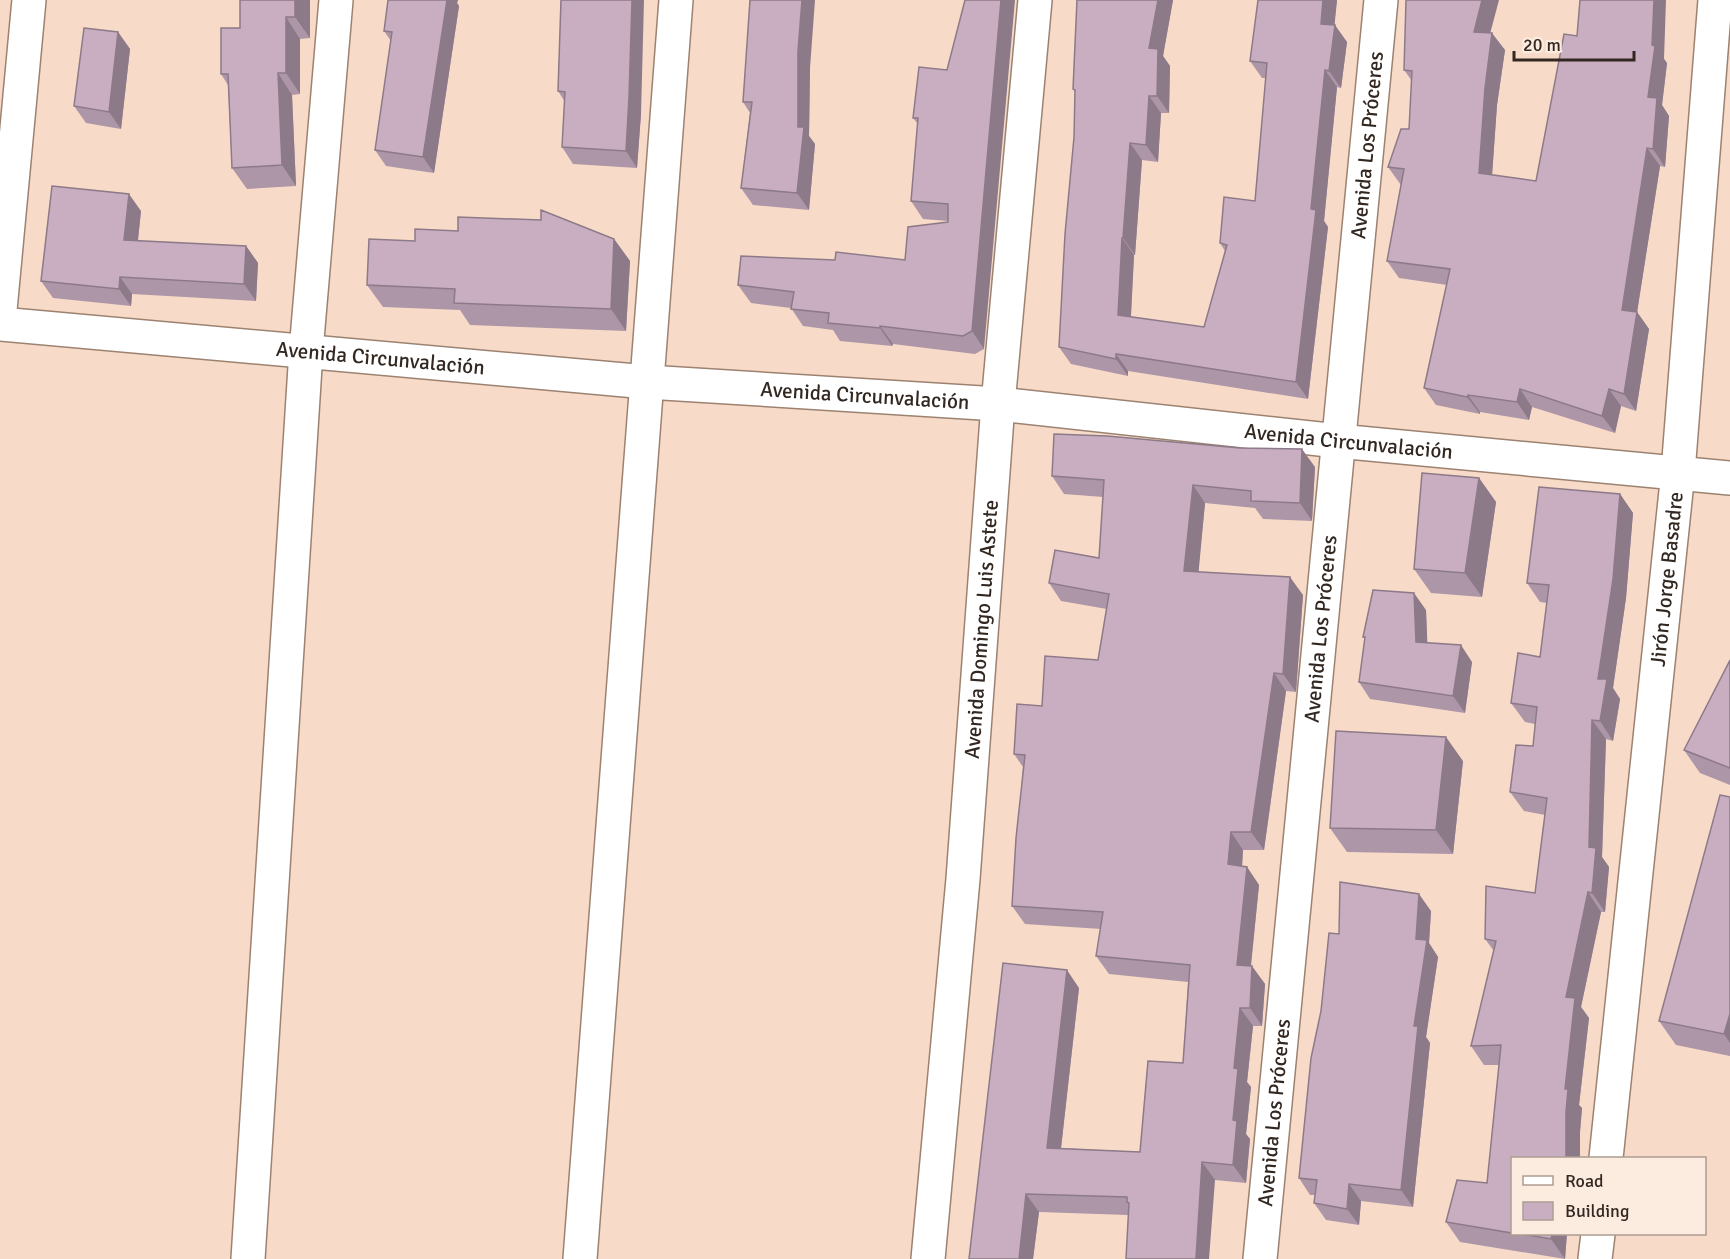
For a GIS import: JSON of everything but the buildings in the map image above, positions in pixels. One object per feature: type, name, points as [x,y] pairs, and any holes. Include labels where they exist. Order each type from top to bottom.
[{"type":"street","points":[[248,1259],[306,351],[336,0]]},
{"type":"street","points":[[580,1259],[676,0]]},
{"type":"street","name":"Avenida Domingo Luis Astete","points":[[928,1259],[963,879],[998,404],[1035,0]]},
{"type":"street","name":"Avenida Los Próceres","points":[[1260,1259],[1381,0]]},
{"type":"street","name":"Jirón Jorge Basadre","points":[[1606,1157],[1678,472],[1715,0]]},
{"type":"street","points":[[0,310],[19,10]]},
{"type":"street","name":"Avenida Circunvalación","points":[[0,324],[647,382],[998,404],[1338,441],[1730,478]]},
{"type":"street","points":[[1595,1259],[1598,1235]]}]
